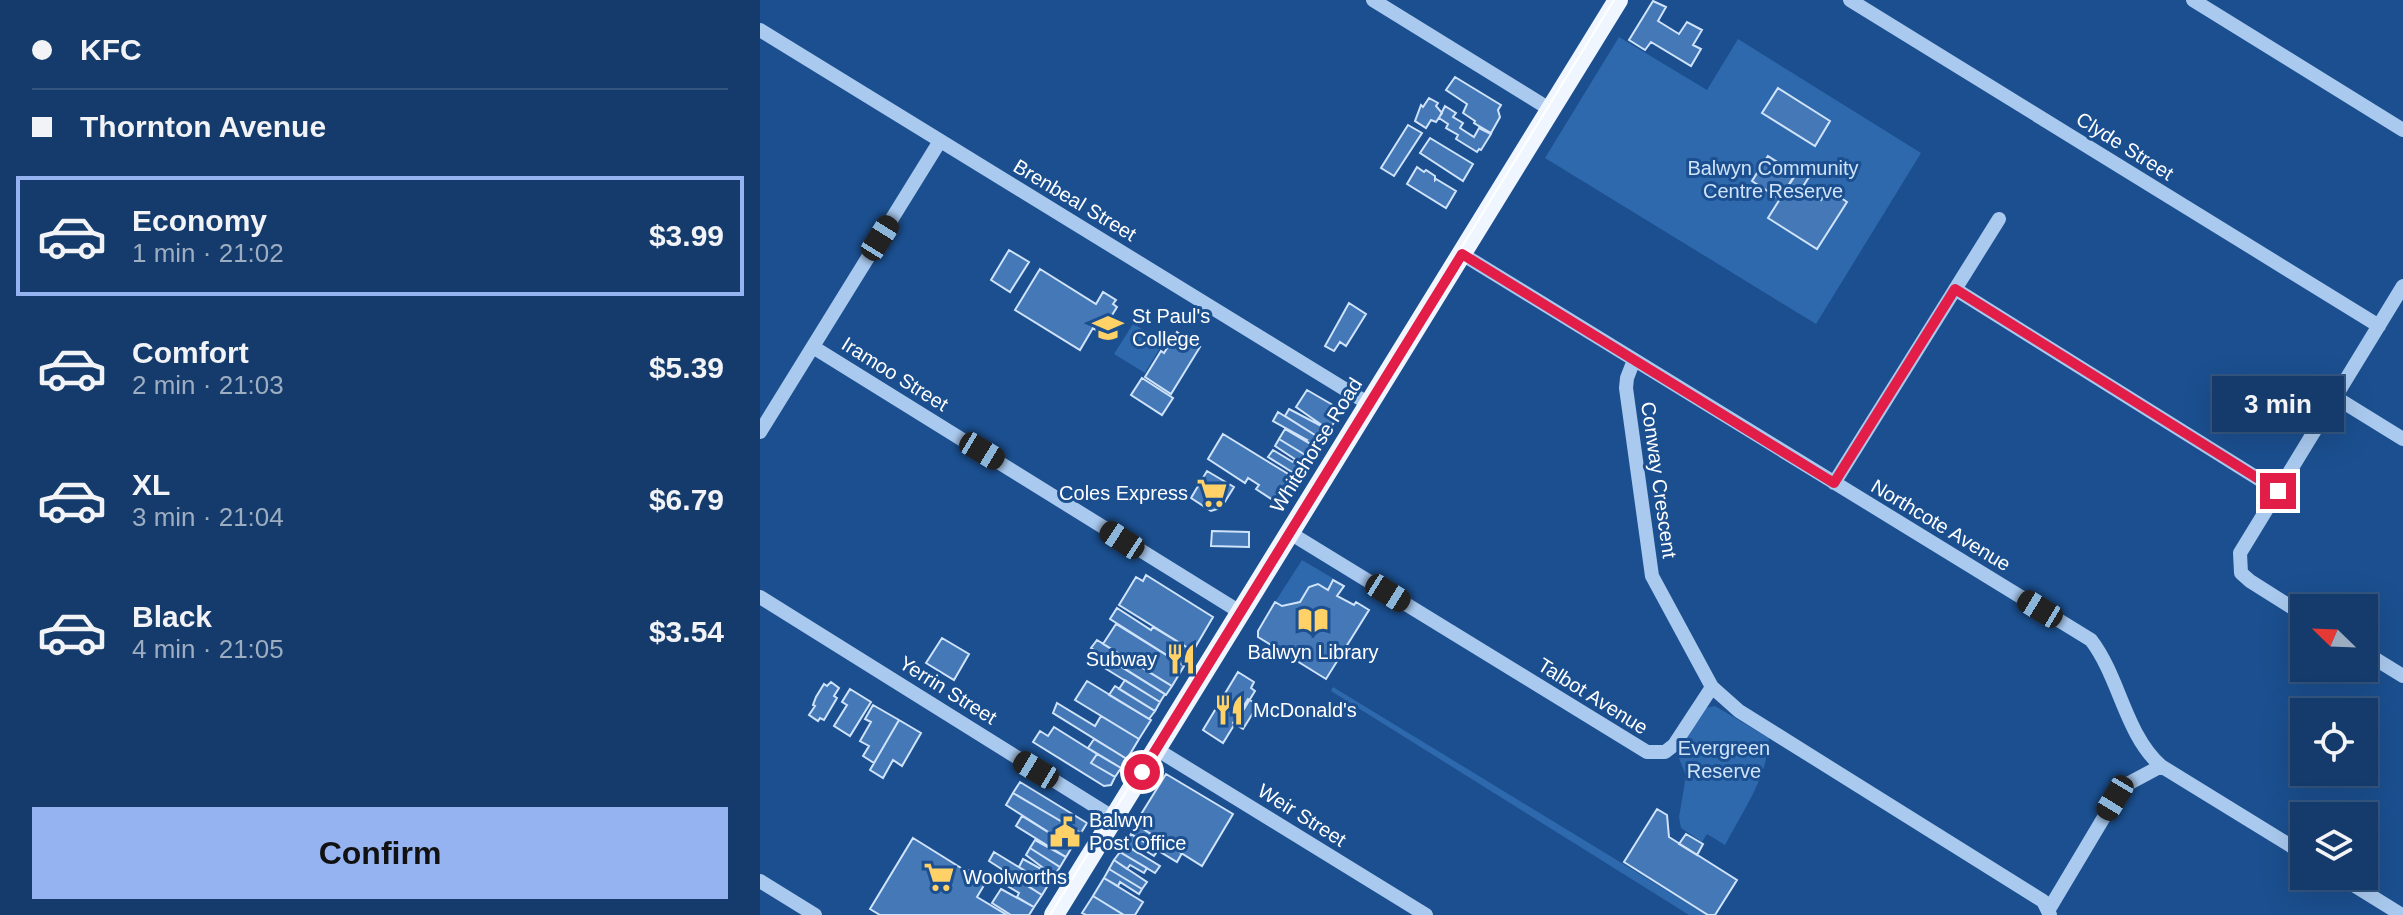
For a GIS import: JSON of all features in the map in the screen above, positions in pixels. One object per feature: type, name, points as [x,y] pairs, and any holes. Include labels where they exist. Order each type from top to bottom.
[{"type":"main road","name":"Whitehorse Road","points":[[1054,915],[1618,0]]},
{"type":"street","points":[[1373,0],[1551,110]]},
{"type":"street","name":"Clyde Street","points":[[1850,0],[2379,326]]},
{"type":"street","points":[[2193,0],[2403,130]]},
{"type":"street","name":"Brenbeal Street","points":[[760,30],[1369,404]]},
{"type":"street","points":[[760,432],[940,141]]},
{"type":"street","points":[[1834,483],[1999,219]]},
{"type":"street","name":"Northcote Avenue","points":[[1462,254],[2091,640],[2102,654],[2149,755],[2161,766],[2290,845]]},
{"type":"street","points":[[2290,606],[2241,573],[2240,553],[2403,286]]},
{"type":"street","points":[[1955,289],[2278,491]]},
{"type":"street","name":"Iramoo Street","points":[[813,347],[1240,612]]},
{"type":"street","name":"Conway Crescent","points":[[1634,360],[1626,388],[1652,576],[1712,687]]},
{"type":"street","points":[[2335,397],[2403,439]]},
{"type":"street","name":"Talbot Avenue","points":[[1290,533],[1647,752],[1665,752],[1674,745],[1712,687]]},
{"type":"street","name":"Yerrin Street","points":[[760,597],[1114,818]]},
{"type":"street","points":[[2378,661],[2403,676]]},
{"type":"street","points":[[1712,687],[1739,711],[2043,901],[2049,913]]},
{"type":"street","name":"Weir Street","points":[[1156,749],[1426,915]]},
{"type":"street","points":[[2049,913],[2122,787],[2161,766]]},
{"type":"street","points":[[760,881],[815,915]]},
{"type":"street","points":[[2362,890],[2402,915]]},
{"type":"green space","name":"Balwyn Community Centre Reserve","points":[[1619,37],[1707,90],[1738,39],[1921,153],[1816,324],[1545,158]]},
{"type":"green space","points":[[1133,324],[1164,341],[1145,373],[1114,354]]},
{"type":"green space","points":[[1302,560],[1334,579],[1328,590],[1318,584],[1300,602],[1282,606],[1275,602]]},
{"type":"green space","points":[[1333,687],[1707,915],[1689,915],[1331,691]]},
{"type":"green space","name":"Evergreen Reserve","points":[[1715,706],[1769,738],[1759,780],[1725,845],[1707,834],[1702,842],[1681,828],[1679,817],[1686,776],[1677,753],[1705,708]]},
{"type":"building","points":[[1653,1],[1666,7],[1658,21],[1679,34],[1687,22],[1702,30],[1693,45],[1701,49],[1691,66],[1651,42],[1645,50],[1629,40]]},
{"type":"building","points":[[1455,77],[1501,105],[1498,110],[1500,117],[1491,133],[1463,113],[1467,104],[1446,90]]},
{"type":"building","points":[[1778,88],[1830,121],[1815,146],[1762,113]]},
{"type":"building","points":[[1429,98],[1438,103],[1436,106],[1442,113],[1436,122],[1431,120],[1426,128],[1415,121],[1421,105],[1423,107]]},
{"type":"building","points":[[1445,106],[1456,113],[1453,117],[1463,123],[1460,128],[1474,137],[1479,128],[1491,134],[1481,150],[1477,152],[1456,139],[1458,135],[1446,128],[1448,124],[1439,118]]},
{"type":"building","points":[[1408,125],[1422,133],[1394,176],[1381,168]]},
{"type":"building","points":[[1430,138],[1473,164],[1463,181],[1420,153]]},
{"type":"building","points":[[1768,156],[1796,174],[1780,199],[1752,181]]},
{"type":"building","points":[[1417,167],[1456,191],[1446,208],[1407,184]]},
{"type":"building","points":[[1798,170],[1809,177],[1802,188],[1821,200],[1828,189],[1847,202],[1817,249],[1768,218]]},
{"type":"building","points":[[1009,250],[1029,262],[1010,292],[991,280]]},
{"type":"building","points":[[1040,269],[1096,304],[1103,292],[1116,300],[1113,304],[1117,307],[1106,325],[1102,323],[1097,331],[1093,328],[1080,350],[1015,310]]},
{"type":"building","points":[[1349,303],[1366,314],[1346,346],[1340,342],[1334,351],[1325,346]]},
{"type":"building","points":[[1177,332],[1188,339],[1192,334],[1200,339],[1196,345],[1200,347],[1171,394],[1145,377]]},
{"type":"building","points":[[1142,378],[1173,398],[1162,415],[1131,395]]},
{"type":"building","points":[[1307,390],[1338,408],[1339,415],[1329,430],[1296,407]]},
{"type":"building","points":[[1289,409],[1329,430],[1323,440],[1285,416]]},
{"type":"building","points":[[1278,412],[1323,440],[1317,448],[1273,421]]},
{"type":"building","points":[[1285,429],[1317,448],[1312,459],[1279,439]]},
{"type":"building","points":[[1223,434],[1298,480],[1282,506],[1256,489],[1259,485],[1248,478],[1245,483],[1208,459]]},
{"type":"building","points":[[1279,439],[1312,459],[1307,467],[1275,446]]},
{"type":"building","points":[[1273,450],[1307,467],[1300,477],[1268,457]]},
{"type":"building","name":"Coles Express","points":[[1207,471],[1234,487],[1221,508],[1211,511],[1191,498]]},
{"type":"building","points":[[1212,531],[1249,532],[1249,547],[1211,546]]},
{"type":"building","points":[[1146,575],[1213,617],[1193,651],[1119,605],[1136,577],[1143,581]]},
{"type":"building","name":"Balwyn Library","points":[[1333,580],[1344,586],[1337,596],[1369,610],[1326,679],[1258,637],[1258,631],[1275,602],[1282,606],[1300,602],[1309,587],[1318,584],[1328,590]]},
{"type":"building","points":[[1117,608],[1151,630],[1153,627],[1193,651],[1184,666],[1110,619]]},
{"type":"building","points":[[1116,624],[1184,666],[1172,686],[1103,644]]},
{"type":"building","points":[[942,638],[969,654],[954,680],[926,663]]},
{"type":"building","points":[[1097,640],[1172,686],[1166,695],[1091,648]]},
{"type":"building","points":[[1103,655],[1165,694],[1160,702],[1098,664]]},
{"type":"building","points":[[1238,672],[1254,682],[1251,688],[1255,691],[1223,743],[1203,730]]},
{"type":"building","points":[[1125,680],[1160,702],[1155,711],[1119,689]]},
{"type":"building","points":[[1087,681],[1151,720],[1139,739],[1075,700]]},
{"type":"building","points":[[831,682],[839,688],[834,696],[837,698],[824,720],[820,718],[818,721],[809,715],[824,684],[827,686]]},
{"type":"building","points":[[1115,686],[1155,711],[1149,719],[1109,695]]},
{"type":"building","points":[[850,689],[871,702],[850,736],[834,726],[847,705],[842,702]]},
{"type":"building","points":[[1248,699],[1258,705],[1243,729],[1233,723]]},
{"type":"building","points":[[1057,703],[1095,726],[1101,716],[1139,739],[1127,759],[1053,713]]},
{"type":"building","points":[[873,705],[899,720],[874,763],[863,756],[869,746],[860,741],[871,722],[865,719]]},
{"type":"building","points":[[899,720],[921,733],[902,766],[893,760],[883,778],[870,770]]},
{"type":"building","points":[[1054,727],[1097,754],[1091,763],[1115,777],[1111,785],[1104,786],[1033,742],[1040,731],[1048,736]]},
{"type":"building","points":[[1094,739],[1127,759],[1121,768],[1088,748]]},
{"type":"building","points":[[1097,754],[1121,768],[1115,777],[1091,763]]},
{"type":"building","points":[[1166,774],[1233,814],[1202,866],[1135,824]]},
{"type":"building","points":[[1020,782],[1087,823],[1081,833],[1013,793]]},
{"type":"building","points":[[1013,793],[1081,833],[1072,847],[1006,805]]},
{"type":"building","points":[[1657,809],[1667,815],[1669,837],[1737,880],[1715,915],[1708,915],[1624,862]]},
{"type":"building","points":[[1022,816],[1072,847],[1066,857],[1016,826]]},
{"type":"building","points":[[1135,824],[1182,853],[1177,862],[1131,834]]},
{"type":"building","points":[[1131,834],[1158,850],[1154,856],[1141,848],[1138,853],[1124,844]]},
{"type":"building","points":[[1686,834],[1703,844],[1697,855],[1679,844]]},
{"type":"building","name":"Woolworths","points":[[913,838],[966,871],[971,870],[973,876],[978,871],[989,877],[977,897],[1007,915],[880,915],[870,909]]},
{"type":"building","points":[[1035,840],[1066,857],[1060,867],[1030,848]]},
{"type":"building","points":[[1124,844],[1160,866],[1155,873],[1120,852]]},
{"type":"building","points":[[1030,848],[1060,867],[1054,876],[1026,855]]},
{"type":"building","points":[[994,852],[1048,885],[1042,895],[989,861]]},
{"type":"building","points":[[1120,852],[1147,868],[1144,873],[1130,865],[1127,869],[1114,860]]},
{"type":"building","points":[[1023,859],[1054,876],[1048,885],[1019,867]]},
{"type":"building","points":[[1114,860],[1147,882],[1142,889],[1109,869]]},
{"type":"building","points":[[1109,869],[1142,889],[1139,894],[1120,882],[1118,886],[1104,878]]},
{"type":"building","points":[[1010,875],[1042,895],[1034,907],[1017,897],[1019,893],[1004,884]]},
{"type":"building","points":[[1104,878],[1143,902],[1135,915],[1124,915],[1093,896]]},
{"type":"building","points":[[1001,889],[1034,907],[1029,915],[1011,915],[992,903]]},
{"type":"building","points":[[1093,896],[1124,915],[1082,913]]},
{"type":"tram line","points":[[1050,915],[1614,0]]},
{"type":"place","name":"St Paul's College","points":[[1108,328]]},
{"type":"place","name":"Coles Express","points":[[1212,493]]},
{"type":"place","name":"Balwyn Library","points":[[1313,620]]},
{"type":"place","name":"Subway","points":[[1181,659]]},
{"type":"place","name":"McDonald's","points":[[1229,710]]},
{"type":"place","name":"Balwyn Post Office","points":[[1065,832]]},
{"type":"place","name":"Woolworths","points":[[939,877]]},
{"type":"route","points":[[1142,772],[1462,254],[1834,483],[1955,289],[2278,491]]}]
